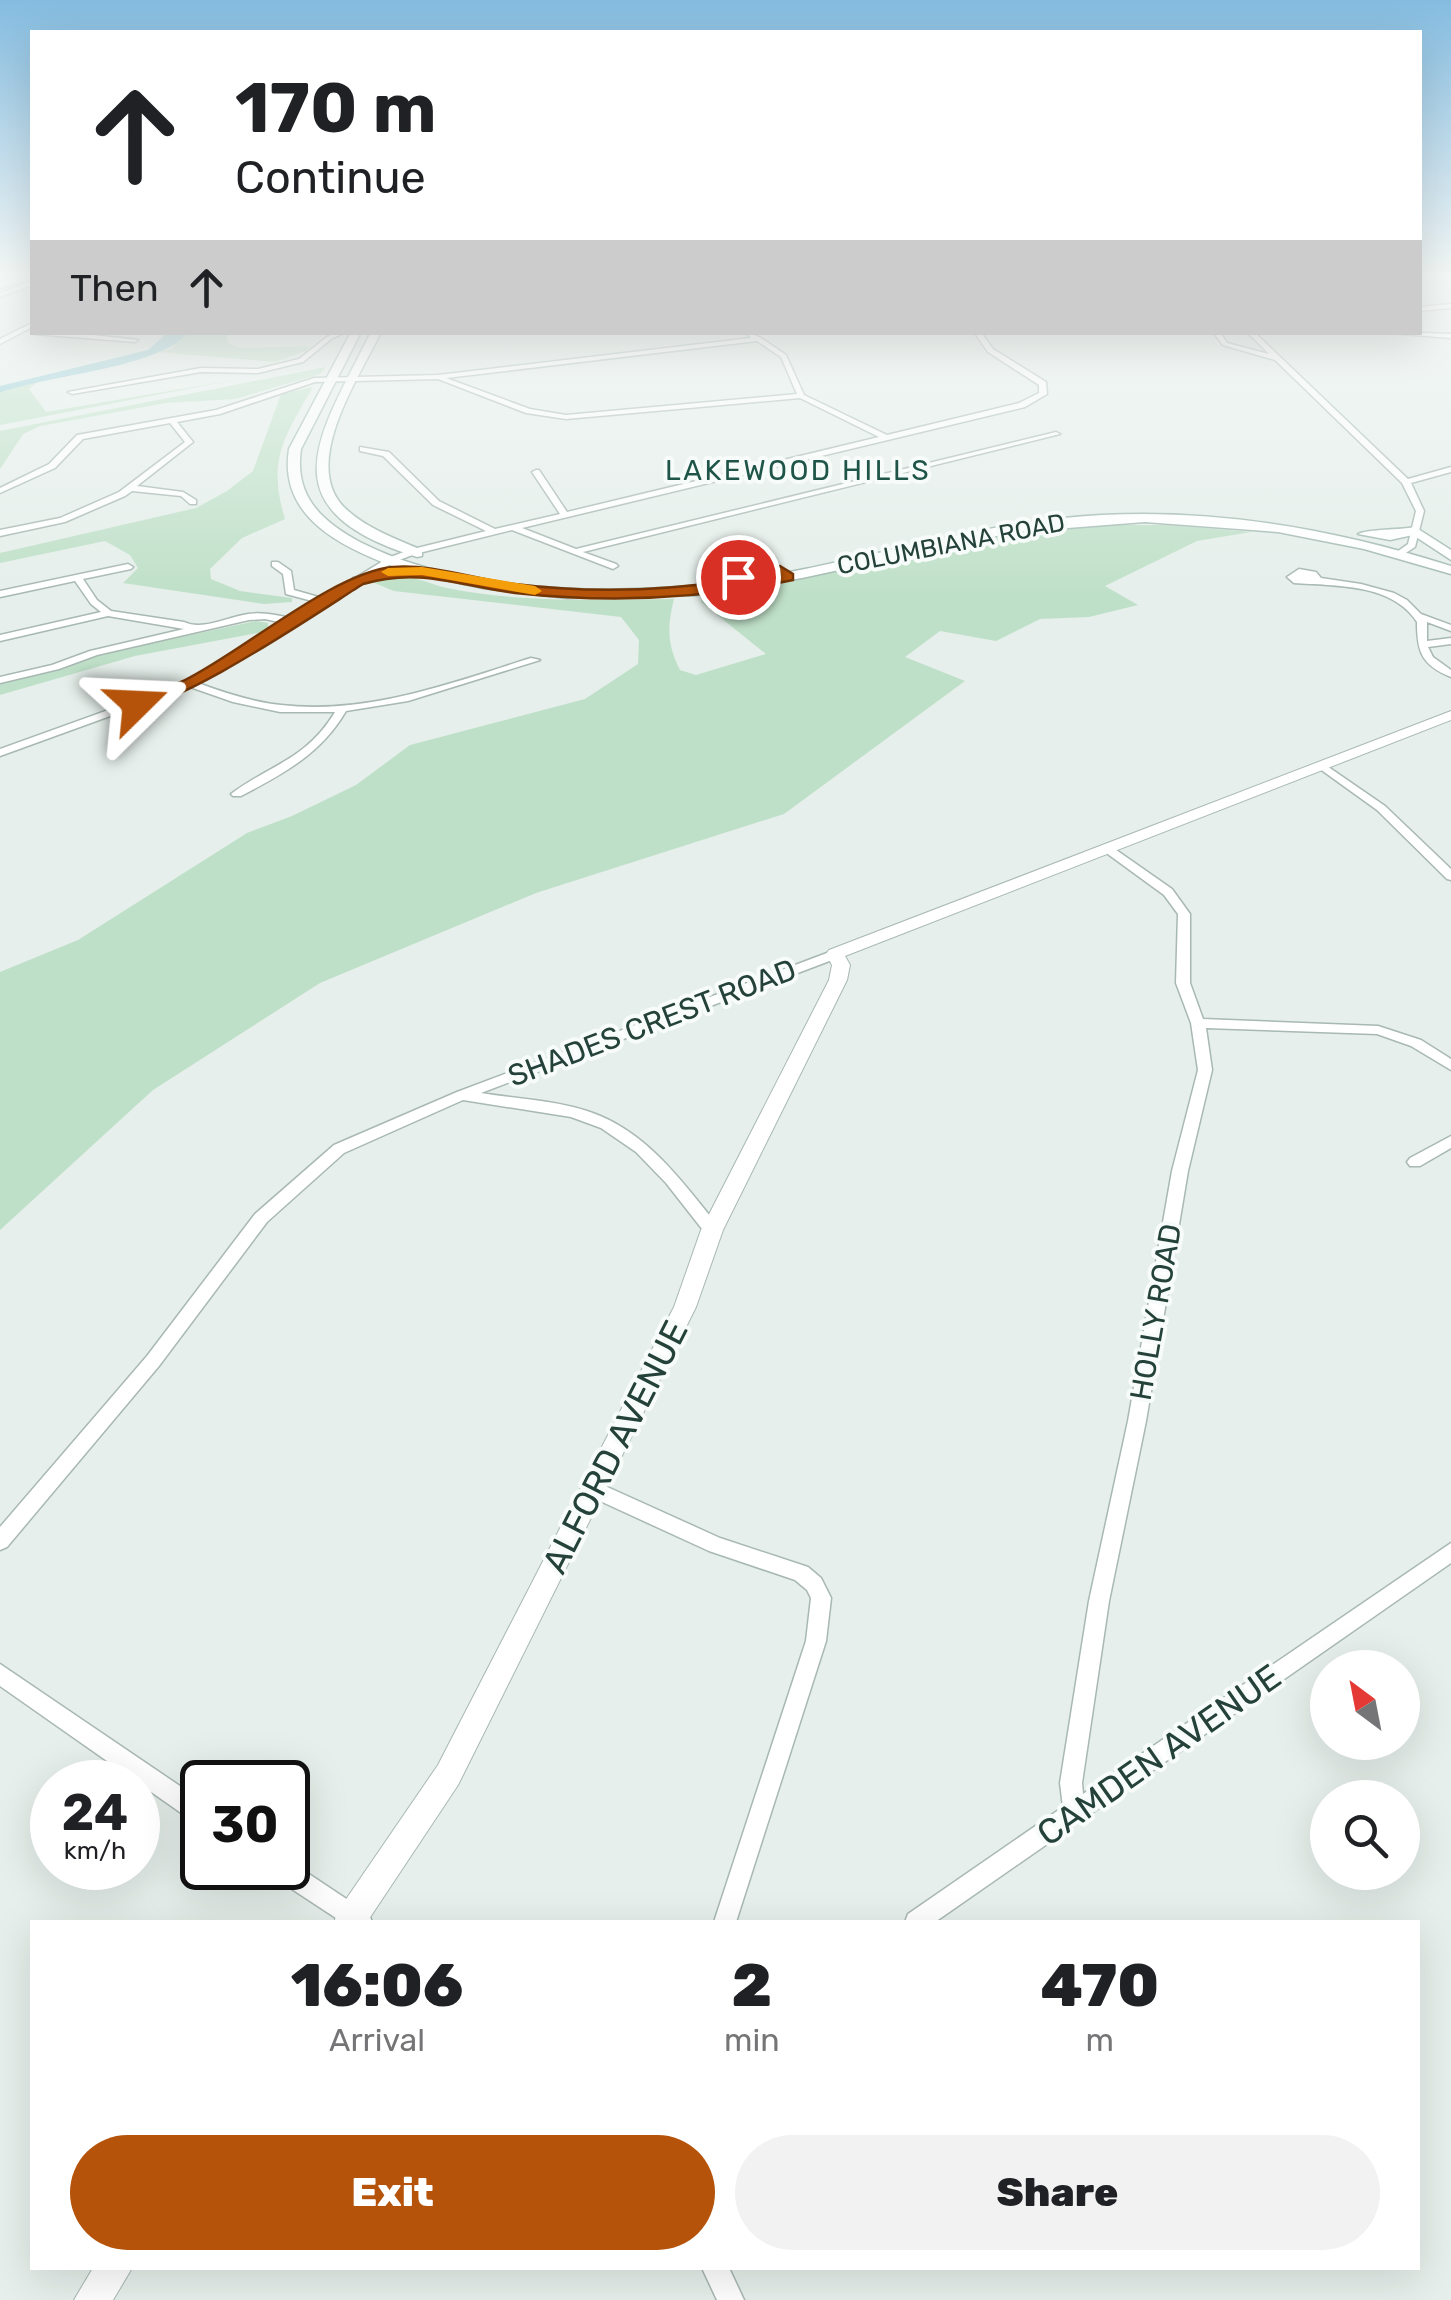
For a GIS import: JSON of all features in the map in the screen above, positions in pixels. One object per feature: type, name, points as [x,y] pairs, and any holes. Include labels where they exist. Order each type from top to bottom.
[{"type":"main road","name":"COLUMBIANA ROAD","points":[[329,381],[295,450],[292,484],[303,507],[330,530],[391,560],[422,571],[512,588],[597,594],[696,590],[1001,531],[1104,518],[1183,518],[1266,526],[1398,554],[1451,570]]},
{"type":"main road","name":"COLUMBIANA ROAD","points":[[354,381],[325,436],[318,466],[325,494],[354,523],[412,552],[487,571],[582,582],[683,582],[784,574],[1000,522],[1110,510],[1260,517],[1414,538],[1451,556]]},
{"type":"main road","points":[[358,581],[388,572],[422,571]]},
{"type":"street","points":[[72,392],[135,381]]},
{"type":"street","points":[[0,491],[52,466],[74,439],[217,412],[310,381]]},
{"type":"street","points":[[447,381],[529,411],[566,417],[801,396],[885,438]]},
{"type":"street","points":[[795,381],[801,396]]},
{"type":"street","points":[[0,753],[190,684],[391,560],[412,552],[1022,405],[1043,394],[1040,381]]},
{"type":"street","points":[[1300,381],[1406,482],[1420,510],[1414,538],[1398,554]]},
{"type":"street","points":[[0,534],[62,520],[131,488],[189,442],[172,420]]},
{"type":"street","points":[[579,550],[1056,434]]},
{"type":"street","points":[[362,449],[386,454],[436,503],[494,532]]},
{"type":"street","points":[[1406,482],[1451,469]]},
{"type":"street","points":[[536,472],[566,515]]},
{"type":"street","points":[[131,488],[184,494],[193,502]]},
{"type":"street","points":[[514,528],[613,566]]},
{"type":"street","points":[[275,564],[288,574],[289,592],[325,602]]},
{"type":"street","points":[[0,594],[128,567]]},
{"type":"street","points":[[78,578],[94,602],[108,613]]},
{"type":"street","points":[[1318,580],[1380,592],[1419,616],[1451,628]]},
{"type":"street","points":[[0,638],[108,613],[184,625],[192,630]]},
{"type":"street","points":[[0,680],[256,616],[293,622]]},
{"type":"street","points":[[1419,616],[1421,644],[1429,663],[1451,674]]},
{"type":"street","points":[[1421,644],[1451,641]]},
{"type":"street","points":[[1428,657],[1451,665]]},
{"type":"street","points":[[190,684],[252,706],[341,710],[406,699],[535,660]]},
{"type":"street","points":[[237,794],[306,756],[330,733],[341,710]]},
{"type":"street","name":"SHADES CREST ROAD","points":[[0,1541],[152,1360],[261,1218],[339,1149],[462,1095],[1451,715]]},
{"type":"street","points":[[1324,767],[1380,808],[1451,876]]},
{"type":"street","name":"HOLLY ROAD","points":[[1075,1813],[1071,1783],[1099,1601],[1137,1421],[1180,1171],[1202,1092],[1204,1048],[1183,982],[1184,914],[1168,892],[1108,848]]},
{"type":"street","name":"ALFORD AVENUE","points":[[355,1920],[448,1774],[685,1307],[712,1230],[838,980],[841,965],[835,954]]},
{"type":"street","points":[[1198,1023],[1378,1030],[1416,1043],[1451,1065]]},
{"type":"street","points":[[462,1095],[586,1116],[620,1132],[653,1159],[712,1230]]},
{"type":"street","points":[[1415,1162],[1451,1141]]},
{"type":"street","points":[[594,1489],[716,1545],[801,1573],[814,1584],[821,1598],[816,1641],[726,1920]]},
{"type":"street","name":"CAMDEN AVENUE","points":[[919,1920],[1451,1552]]},
{"type":"street","points":[[0,1674],[180,1799]]},
{"type":"street","points":[[310,1889],[353,1920]]},
{"type":"street","points":[[92,2300],[113,2270]]},
{"type":"street","points":[[716,2270],[731,2300]]},
{"type":"green space","points":[[38,381],[29,389],[46,412],[227,381],[0,425],[0,393]]},
{"type":"green space","points":[[253,381],[295,381],[235,399],[166,403],[40,426],[23,434],[0,469],[0,431]]},
{"type":"green space","points":[[313,387],[287,435],[278,464],[285,519],[242,538],[210,569],[211,579],[240,591],[292,598],[292,602],[264,604],[123,583],[138,568],[130,555],[105,541],[0,563],[0,553],[196,508],[227,491],[253,471],[281,394]]},
{"type":"green space","points":[[1090,525],[1167,525],[1251,532],[1197,541],[1105,586],[1138,605],[1089,617],[1040,619],[996,641],[940,631],[905,657],[965,681],[784,814],[536,893],[320,983],[153,1090],[0,1230],[0,972],[78,940],[247,833],[356,785],[410,745],[585,699],[638,664],[639,640],[621,617],[394,591],[372,582],[400,575],[447,588],[503,596],[674,599],[669,627],[673,652],[680,670],[696,675],[766,654],[700,601],[992,537]]},
{"type":"green space","points":[[256,621],[268,623],[268,631],[135,656],[0,695],[0,683],[101,654]]},
{"type":"water","points":[[19,381],[45,381],[0,393],[0,386]]},
{"type":"slow traffic","points":[[388,572],[422,571],[535,591]]},
{"type":"district","name":"LAKEWOOD HILLS","points":[[798,470]]},
{"type":"route","points":[[137,704],[190,684],[358,581],[388,572],[422,571],[512,588],[597,594],[696,590],[788,577],[780,570],[738,577]]}]
